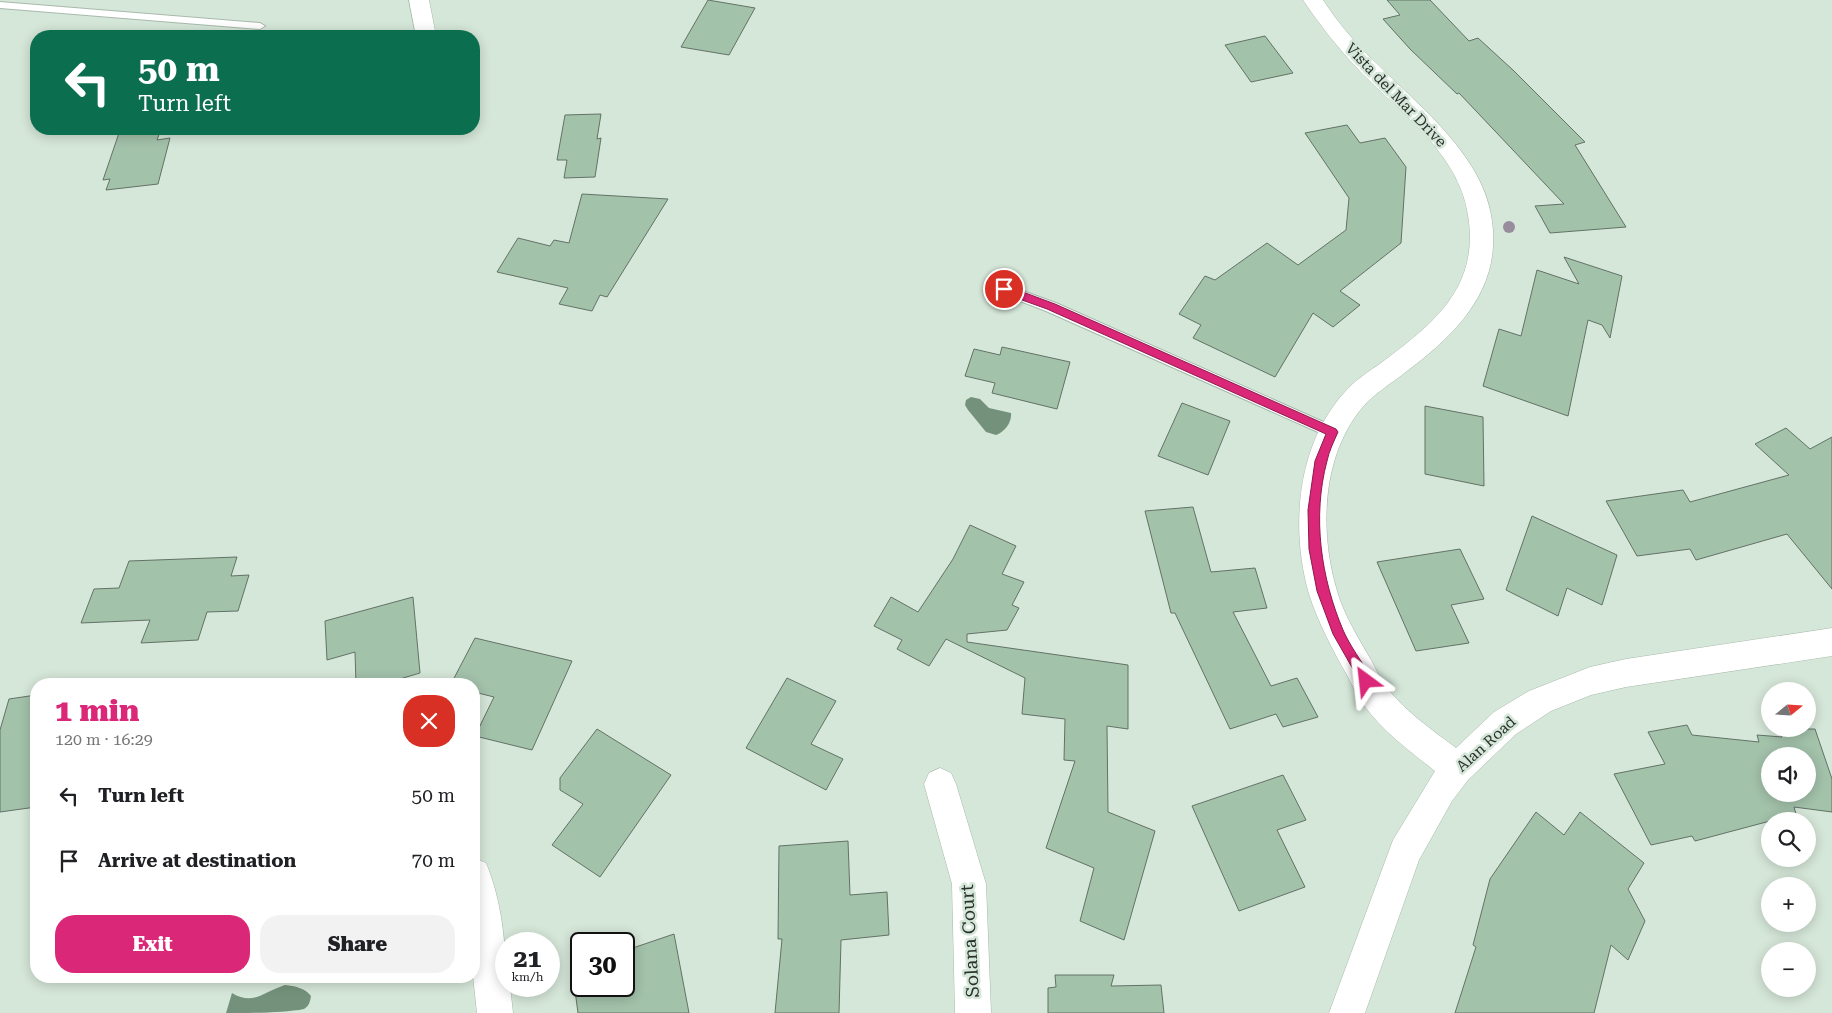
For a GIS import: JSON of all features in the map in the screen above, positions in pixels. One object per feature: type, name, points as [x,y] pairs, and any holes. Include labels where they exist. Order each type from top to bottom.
[{"type":"street","points":[[419,0],[425,30]]},
{"type":"street","name":"Vista del Mar Drive","points":[[1313,0],[1327,22],[1349,49],[1433,130],[1451,151],[1466,174],[1479,211],[1482,248],[1474,285],[1461,308],[1443,328],[1353,399],[1337,422],[1321,461],[1314,510],[1315,549],[1323,591],[1339,634],[1376,696],[1393,715],[1457,769]]},
{"type":"street","name":"Alan Road","points":[[1347,1013],[1405,852],[1440,790],[1457,769],[1505,723],[1540,701],[1590,681],[1626,673],[1832,642]]},
{"type":"street","name":"Solana Court","points":[[940,784],[969,884],[973,1013]]},
{"type":"street","points":[[480,898],[495,1013]]},
{"type":"lane","points":[[0,5],[260,26]]},
{"type":"lane","points":[[1004,289],[1051,307],[1332,432]]},
{"type":"shaded area","points":[[971,397],[980,399],[989,408],[1011,413],[1009,423],[1005,429],[996,435],[986,432],[965,405],[966,400]]},
{"type":"shaded area","points":[[285,985],[300,988],[309,993],[311,996],[307,1007],[287,1011],[226,1013],[232,993],[239,997],[252,998]]},
{"type":"building","points":[[708,0],[755,8],[729,55],[681,47]]},
{"type":"building","points":[[1387,0],[1430,0],[1469,41],[1478,38],[1514,71],[1585,142],[1575,145],[1626,227],[1550,233],[1535,206],[1564,204],[1459,93],[1457,94],[1410,49],[1383,19],[1400,15]]},
{"type":"building","points":[[1265,36],[1293,73],[1251,82],[1225,45]]},
{"type":"building","points":[[601,114],[597,139],[601,138],[595,177],[564,178],[567,160],[557,160],[565,115]]},
{"type":"building","points":[[1347,125],[1360,143],[1385,138],[1406,167],[1401,243],[1340,291],[1360,305],[1333,327],[1313,313],[1275,377],[1193,338],[1201,325],[1179,314],[1205,276],[1215,280],[1267,243],[1298,265],[1346,230],[1349,198],[1305,133]]},
{"type":"building","points":[[118,135],[159,135],[157,140],[170,138],[158,184],[106,190],[110,179],[103,180]]},
{"type":"building","points":[[582,194],[668,199],[607,297],[600,295],[592,311],[559,304],[568,288],[497,272],[518,238],[550,246],[554,240],[569,243]]},
{"type":"building","points":[[1564,257],[1622,276],[1610,338],[1602,325],[1588,320],[1568,416],[1483,386],[1499,329],[1521,336],[1537,270],[1579,284]]},
{"type":"building","points":[[1002,347],[1070,362],[1057,409],[992,393],[995,383],[965,376],[974,349],[1000,355]]},
{"type":"building","points":[[1182,403],[1230,421],[1208,475],[1158,456]]},
{"type":"building","points":[[1425,406],[1483,417],[1484,486],[1425,474]]},
{"type":"building","points":[[1786,428],[1810,449],[1832,437],[1832,589],[1787,534],[1696,560],[1690,549],[1637,556],[1606,501],[1683,490],[1690,502],[1789,475],[1755,444]]},
{"type":"building","points":[[1193,507],[1211,572],[1255,568],[1267,608],[1233,612],[1271,686],[1297,678],[1318,717],[1283,727],[1276,714],[1230,729],[1175,613],[1171,613],[1145,511]]},
{"type":"building","points":[[1532,516],[1617,555],[1602,605],[1567,588],[1558,616],[1506,590]]},
{"type":"building","points":[[970,525],[1016,546],[1002,574],[1024,582],[1012,605],[1019,608],[1007,630],[967,634],[967,642],[1128,665],[1128,729],[1107,726],[1108,812],[1155,831],[1124,940],[1080,921],[1094,868],[1046,848],[1075,761],[1064,760],[1065,719],[1022,714],[1025,678],[946,639],[929,666],[897,649],[902,640],[874,626],[891,597],[918,612],[953,559]]},
{"type":"building","points":[[1460,549],[1484,599],[1451,605],[1469,643],[1416,651],[1377,562]]},
{"type":"building","points":[[237,557],[231,576],[249,575],[238,611],[207,612],[198,640],[141,643],[150,620],[81,623],[94,589],[119,588],[129,561]]},
{"type":"building","points":[[413,597],[420,673],[403,678],[356,678],[355,652],[327,660],[325,621]]},
{"type":"building","points":[[475,638],[572,661],[532,750],[480,737],[480,726],[494,697],[480,694],[480,678],[454,678]]},
{"type":"building","points":[[787,678],[836,701],[811,744],[843,759],[826,790],[746,748]]},
{"type":"building","points":[[30,696],[30,808],[0,812],[0,730],[9,699]]},
{"type":"building","points":[[1687,725],[1692,735],[1759,742],[1757,735],[1761,735],[1761,738],[1816,738],[1816,732],[1832,779],[1832,812],[1794,807],[1795,812],[1761,812],[1761,823],[1695,841],[1692,836],[1651,845],[1614,774],[1665,764],[1648,732]]},
{"type":"building","points":[[597,729],[671,775],[600,877],[552,845],[583,804],[560,790],[560,778]]},
{"type":"building","points":[[1283,775],[1306,820],[1277,830],[1305,887],[1239,911],[1192,806]]},
{"type":"building","points":[[1536,812],[1564,835],[1580,812],[1644,863],[1628,889],[1645,921],[1628,960],[1611,945],[1594,1013],[1455,1013],[1476,947],[1473,945],[1490,879]]},
{"type":"building","points":[[848,841],[850,895],[887,892],[889,935],[841,940],[839,1013],[775,1013],[782,939],[778,939],[779,846]]},
{"type":"building","points":[[674,934],[689,1013],[578,1013],[576,997],[635,997],[635,947]]},
{"type":"building","points":[[1055,975],[1114,975],[1111,986],[1161,985],[1164,1013],[1048,1013],[1048,988],[1056,987]]},
{"type":"route","points":[[1004,289],[1051,307],[1332,432],[1321,461],[1314,510],[1315,549],[1323,591],[1339,634],[1366,681]]}]
